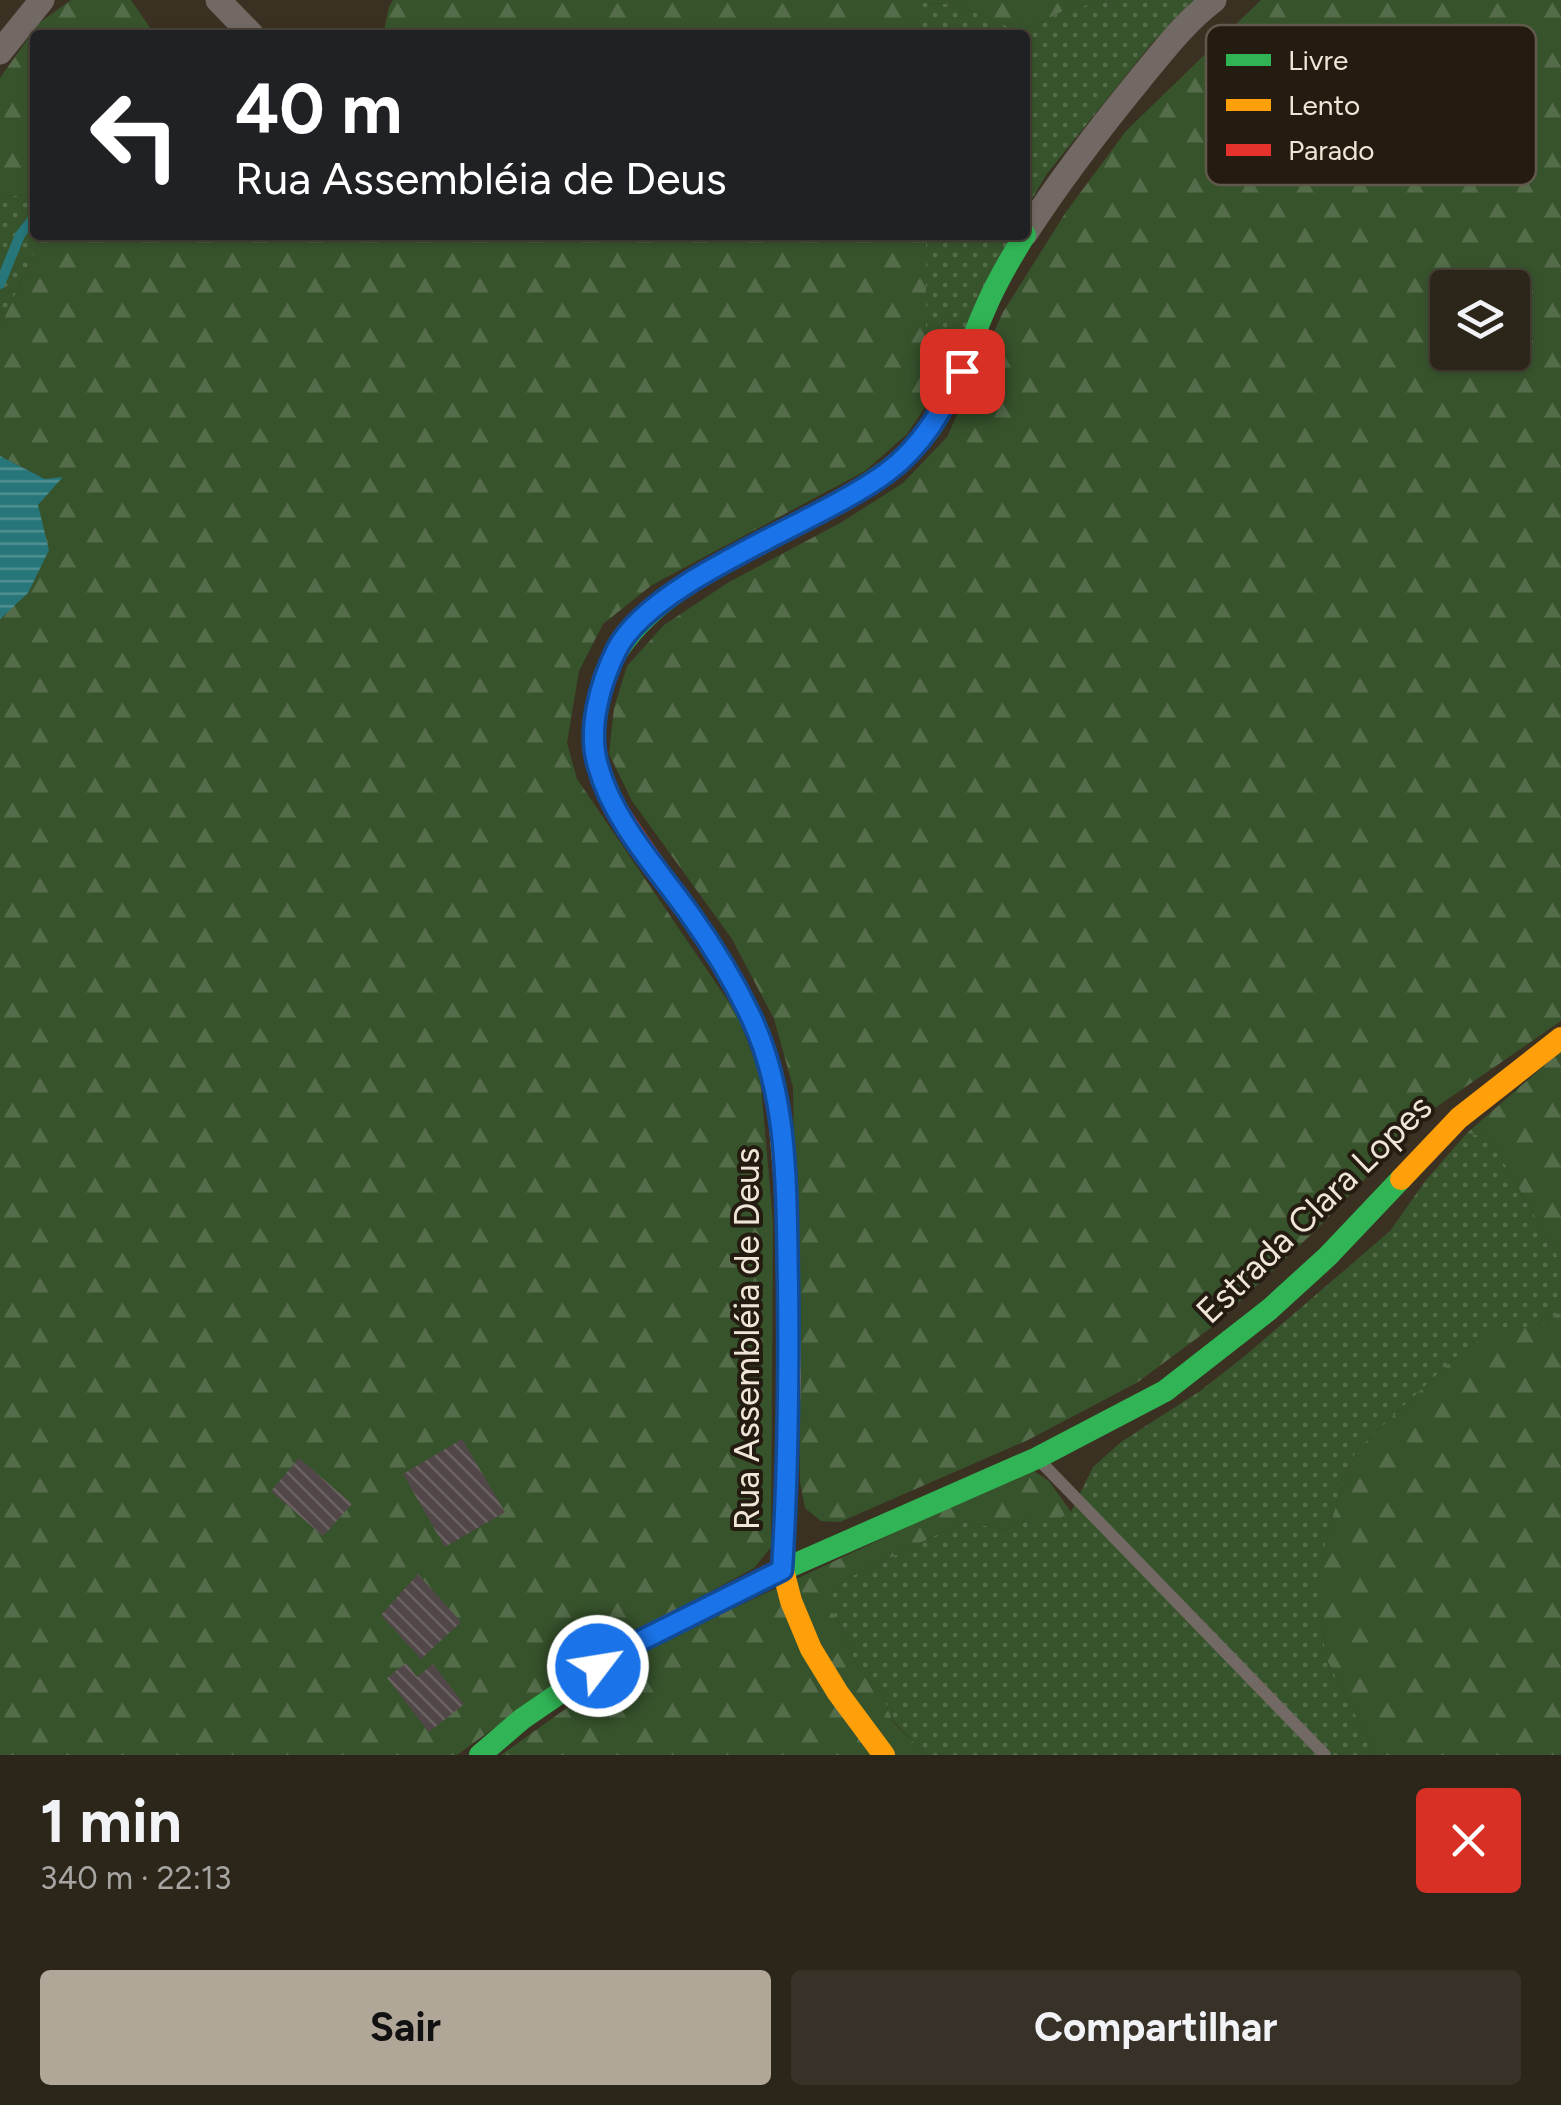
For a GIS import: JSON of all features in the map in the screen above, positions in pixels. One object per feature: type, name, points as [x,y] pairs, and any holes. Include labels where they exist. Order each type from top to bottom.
[{"type":"street","points":[[0,52],[42,0]]},
{"type":"street","points":[[218,0],[247,30]]},
{"type":"street","name":"Rua Assembléia de Deus","points":[[1030,227],[1108,118],[1175,37],[1214,0]]},
{"type":"street","name":"Rua Assembléia de Deus","points":[[884,1755],[849,1711],[809,1645],[782,1570],[790,1426],[786,1168],[767,1053],[731,979],[631,832],[605,786],[597,764],[594,735],[598,702],[619,645],[635,625],[703,575],[862,489],[912,450],[941,412],[1001,274],[1022,240]]},
{"type":"street","name":"Estrada Clara Lopes","points":[[480,1755],[522,1719],[624,1649],[782,1570],[1037,1458],[1165,1392],[1328,1256],[1459,1118],[1561,1038]]},
{"type":"lane","points":[[1037,1458],[1324,1755]]},
{"type":"green space","points":[[71,0],[131,0],[152,30],[34,30]]},
{"type":"green space","points":[[393,0],[1119,0],[1069,8],[1025,30],[1016,30],[955,4],[923,3],[913,30],[384,30]]},
{"type":"green space","points":[[1119,0],[1197,0],[1152,43],[1046,175],[1030,202],[1030,30],[1025,30],[1069,8]]},
{"type":"green space","points":[[1261,0],[1561,0],[1561,1021],[1429,1112],[1317,1229],[1216,1324],[1138,1382],[1028,1440],[840,1522],[821,1521],[805,1508],[800,1482],[793,1087],[774,1019],[732,939],[632,801],[609,754],[614,708],[627,666],[664,625],[729,582],[842,522],[903,483],[947,437],[1003,312],[1066,212],[1126,131],[1206,53],[1206,185],[1536,185],[1536,25],[1235,25]]},
{"type":"green space","points":[[922,3],[955,4],[1016,30],[913,30]]},
{"type":"green space","points":[[30,36],[27,196],[0,195],[0,78]]},
{"type":"green space","points":[[30,193],[30,240],[41,240],[0,327],[0,195]]},
{"type":"green space","points":[[41,240],[926,240],[926,329],[935,392],[907,434],[865,471],[652,585],[603,624],[579,671],[567,743],[577,779],[737,1014],[760,1075],[773,1222],[771,1547],[754,1568],[602,1650],[457,1755],[0,1755],[0,619],[38,505],[62,478],[45,479],[0,456],[0,327]]},
{"type":"green space","points":[[926,240],[1009,240],[935,392],[926,329]]},
{"type":"green space","points":[[1561,1051],[1561,1262],[1499,1154],[1485,1136],[1467,1133]]},
{"type":"green space","points":[[1467,1133],[1485,1136],[1499,1154],[1561,1262],[1561,1311],[1539,1328],[1457,1356],[1356,1451],[1321,1559],[1321,1619],[1326,1658],[1370,1743],[1372,1755],[927,1755],[894,1722],[881,1694],[856,1665],[844,1631],[831,1611],[831,1593],[844,1580],[965,1521],[1004,1530],[1030,1519],[1058,1519],[1071,1512],[1093,1467],[1121,1442],[1200,1391],[1246,1355],[1390,1231],[1426,1180]]},
{"type":"green space","points":[[1561,1311],[1561,1755],[1372,1755],[1370,1743],[1326,1658],[1321,1619],[1321,1559],[1356,1451],[1457,1356],[1499,1327],[1539,1328]]},
{"type":"green space","points":[[1031,1469],[1049,1481],[1071,1512],[1059,1519],[1030,1519],[1004,1530],[965,1521],[844,1580],[832,1593],[831,1611],[844,1631],[856,1665],[881,1694],[894,1723],[927,1755],[501,1755],[655,1645]]},
{"type":"water","points":[[0,456],[45,479],[63,477],[38,505],[49,550],[28,593],[0,619]]},
{"type":"building","points":[[462,1439],[505,1512],[445,1547],[403,1474]]},
{"type":"building","points":[[299,1458],[352,1504],[323,1536],[271,1491]]},
{"type":"building","points":[[418,1574],[461,1622],[421,1659],[381,1615]]},
{"type":"building","points":[[406,1663],[417,1677],[433,1664],[464,1704],[429,1732],[387,1678]]},
{"type":"waterway","points":[[0,284],[20,235],[30,222]]},
{"type":"traffic: fast","points":[[597,760],[598,699],[619,649],[657,607],[706,573],[869,483],[912,450],[947,402],[989,299],[1022,240]]},
{"type":"traffic: fast","points":[[480,1755],[522,1719],[624,1649],[782,1570],[1037,1458],[1165,1391],[1270,1309],[1328,1256],[1401,1179]]},
{"type":"traffic: slow","points":[[1401,1179],[1459,1118],[1561,1038]]},
{"type":"traffic: slow","points":[[778,1104],[786,1195],[790,1376],[783,1570],[811,1649],[884,1755]]},
{"type":"traffic: jam","points":[[597,760],[618,811],[734,985],[767,1061],[778,1104]]},
{"type":"route","points":[[598,1666],[624,1649],[782,1570],[790,1426],[786,1168],[767,1053],[731,979],[631,832],[605,786],[597,764],[594,735],[604,679],[619,645],[660,603],[888,472],[928,432],[962,371]]}]
